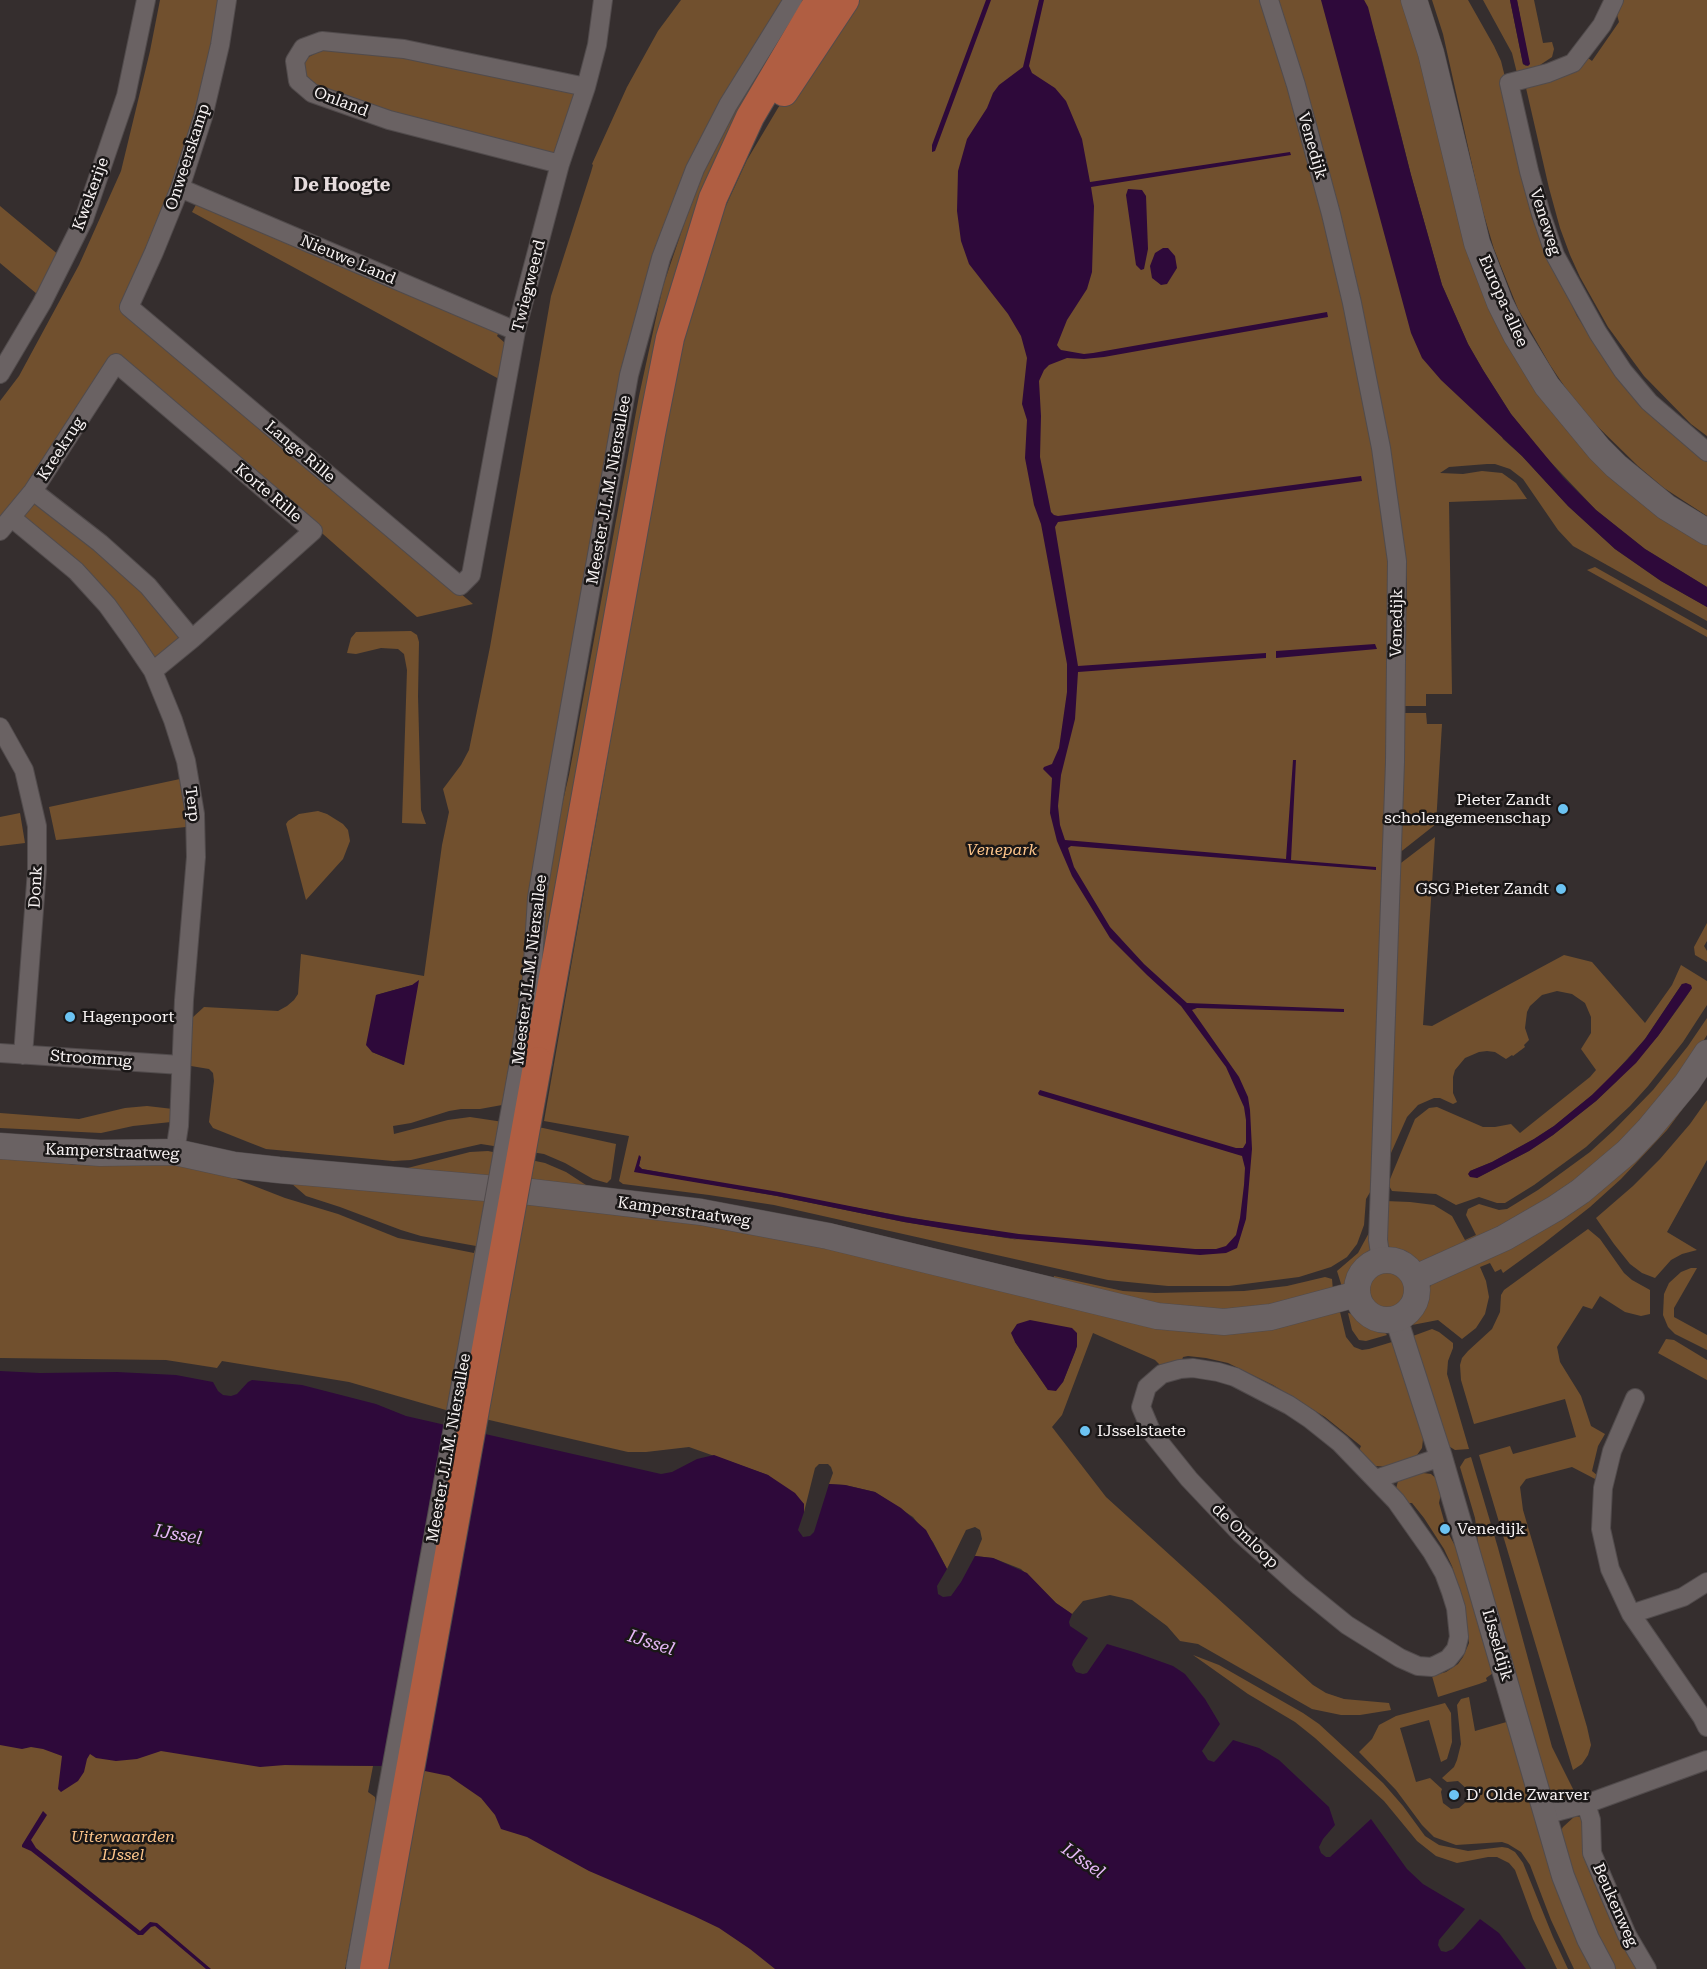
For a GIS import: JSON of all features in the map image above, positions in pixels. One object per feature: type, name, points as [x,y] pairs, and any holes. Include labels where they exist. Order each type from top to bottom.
[{"type":"main road","name":"Meester J.L.M. Niersallee","points":[[374,1969],[529,1059],[670,338],[713,198],[750,117],[819,0]]},
{"type":"main road","name":"Meester J.L.M. Niersallee","points":[[694,257],[732,177],[845,0]]},
{"type":"main road","name":"Europa-allee","points":[[1414,0],[1431,53],[1477,243],[1500,303],[1516,335],[1547,386],[1599,449],[1666,507],[1707,532]]},
{"type":"main road","name":"Europa-allee","points":[[1424,0],[1439,48],[1476,214],[1494,269],[1521,330],[1554,381],[1589,426],[1621,460],[1686,511],[1707,522]]},
{"type":"main road","points":[[1414,1278],[1504,1238],[1556,1209],[1581,1191],[1627,1152],[1648,1130],[1687,1083],[1707,1053]]},
{"type":"main road","name":"Kamperstraatweg","points":[[0,1146],[100,1153],[175,1152],[279,1170],[531,1192],[701,1212],[828,1236],[1157,1316],[1224,1322],[1271,1317],[1357,1294]]},
{"type":"main road","points":[[1381,1260],[1393,1260],[1402,1264],[1414,1278],[1417,1289],[1412,1306],[1396,1318],[1380,1319],[1372,1316],[1359,1303],[1357,1284],[1360,1275],[1366,1267],[1381,1260]]},
{"type":"street","name":"Kwekerije","points":[[0,374],[42,303],[84,219],[126,96],[146,0]]},
{"type":"street","name":"Onweerskamp","points":[[129,307],[180,188],[203,117],[220,45],[227,0]]},
{"type":"street","name":"Twiegweerd","points":[[471,575],[516,332],[560,164],[586,87],[597,45],[603,0]]},
{"type":"street","name":"Meester J.L.M. Niersallee","points":[[355,1969],[529,1059],[537,898],[629,375],[662,258],[695,169],[728,105],[793,0]]},
{"type":"street","name":"Venedijk","points":[[1269,0],[1296,85],[1332,214],[1381,448],[1397,561],[1395,773],[1378,1240],[1381,1260]]},
{"type":"street","name":"Veneweg","points":[[1614,0],[1602,25],[1574,63],[1548,73],[1509,83],[1532,182],[1555,255],[1598,333],[1623,371],[1649,402],[1707,452]]},
{"type":"street","name":"Onland","points":[[560,164],[389,120],[312,93],[298,81],[295,61],[303,48],[322,41],[334,42],[404,49],[586,87]]},
{"type":"street","name":"Nieuwe Land","points":[[180,188],[516,332]]},
{"type":"street","name":"Lange Rille","points":[[129,307],[460,586],[471,575]]},
{"type":"street","name":"Kreekrug","points":[[6,524],[33,491],[116,363]]},
{"type":"street","name":"Korte Rille","points":[[116,363],[313,531],[153,671]]},
{"type":"street","points":[[33,491],[100,543],[148,586],[192,639]]},
{"type":"street","name":"Terp","points":[[6,524],[76,571],[107,605],[153,671],[173,720],[186,761],[195,814],[196,856],[184,1000],[179,1126],[175,1152]]},
{"type":"street","name":"Donk","points":[[0,727],[24,770],[37,826],[38,870],[23,1055]]},
{"type":"street","name":"Stroomrug","points":[[0,1053],[181,1065]]},
{"type":"street","name":"IJsseldijk","points":[[1396,1318],[1441,1456],[1563,1876],[1588,1939],[1604,1969]]},
{"type":"street","name":"de Omloop","points":[[1192,1368],[1235,1377],[1310,1419],[1340,1443],[1376,1479],[1415,1526],[1444,1573],[1456,1608],[1458,1643],[1448,1659],[1432,1667],[1418,1666],[1400,1658],[1347,1624],[1299,1586],[1240,1533],[1189,1479],[1152,1433],[1141,1407],[1147,1387],[1162,1374],[1180,1369],[1192,1368]]},
{"type":"street","points":[[1635,1398],[1610,1460],[1603,1488],[1601,1529],[1610,1569],[1631,1614],[1702,1717],[1707,1728]]},
{"type":"street","points":[[1376,1479],[1441,1456]]},
{"type":"street","points":[[1631,1614],[1683,1597],[1707,1582]]},
{"type":"street","points":[[1544,1815],[1586,1804],[1707,1760]]},
{"type":"street","name":"Beukenweg","points":[[1586,1804],[1591,1820],[1592,1853],[1627,1935],[1647,1969]]},
{"type":"green space","points":[[160,0],[220,0],[203,87],[170,191],[121,307],[473,604],[417,617],[119,354],[17,512],[0,530],[0,401],[19,376],[79,265],[121,171]]},
{"type":"green space","points":[[681,0],[788,0],[664,229],[517,1043],[513,1042],[502,1105],[449,1111],[393,1126],[394,1134],[448,1120],[470,1117],[543,1128],[616,1144],[611,1179],[607,1183],[593,1179],[544,1154],[481,1144],[411,1160],[393,1161],[266,1149],[213,1128],[209,1122],[213,1073],[209,1069],[191,1066],[192,1018],[204,1007],[278,1011],[287,1006],[298,994],[301,954],[424,976],[442,845],[449,812],[443,789],[469,750],[490,647],[551,296],[592,164],[627,87],[658,31]],"holes":[[[412,985],[404,1065],[372,1052],[376,995]]]},
{"type":"green space","points":[[801,0],[807,0],[713,184],[538,997],[549,861],[569,775],[639,396],[663,286],[695,192],[713,149],[736,104]]},
{"type":"green space","name":"Venepark","points":[[851,0],[1337,0],[1391,188],[1503,439],[1568,506],[1615,549],[1661,581],[1707,607],[1707,621],[1573,546],[1558,530],[1523,479],[1510,469],[1495,464],[1449,467],[1440,473],[1463,474],[1482,471],[1502,473],[1516,483],[1527,499],[1449,502],[1452,694],[1426,694],[1426,706],[1403,706],[1407,583],[1401,533],[1393,565],[1375,1184],[1366,1199],[1364,1225],[1357,1244],[1347,1257],[1331,1267],[1299,1277],[1229,1286],[1168,1286],[1108,1280],[774,1205],[623,1184],[619,1181],[629,1136],[544,1121],[677,359],[724,210],[747,160],[778,108]],"holes":[[[641,1157],[639,1166],[642,1169],[963,1227],[1019,1240],[904,1222],[777,1196],[635,1171]]]},
{"type":"green space","points":[[1364,0],[1404,0],[1530,371],[1707,540],[1707,587],[1645,549],[1596,510],[1544,455],[1511,414],[1483,370],[1468,344],[1442,285]]},
{"type":"green space","points":[[1432,0],[1468,0],[1494,46],[1501,61],[1551,262],[1577,316],[1591,338],[1707,460],[1707,516],[1664,488],[1592,421],[1575,402],[1550,365],[1518,309],[1494,249],[1481,205],[1443,34]]},
{"type":"green space","points":[[1483,0],[1510,0],[1523,64],[1526,66],[1529,64],[1517,0],[1534,0],[1543,43],[1552,42],[1554,49],[1552,57],[1534,69],[1517,73],[1512,53]]},
{"type":"green space","points":[[1621,0],[1707,0],[1707,436],[1691,424],[1644,376],[1608,327],[1580,277],[1560,228],[1526,88],[1584,55],[1592,61],[1619,22],[1616,11]]},
{"type":"green space","points":[[343,49],[410,57],[575,93],[554,153],[408,117],[312,83],[305,74],[303,60],[320,51]]},
{"type":"green space","points":[[197,203],[499,332],[497,336],[505,343],[499,379],[192,212]]},
{"type":"green space","points":[[0,206],[60,256],[37,294],[0,263]]},
{"type":"green space","points":[[36,504],[88,541],[155,605],[179,636],[180,641],[153,660],[24,518],[31,506]]},
{"type":"green space","points":[[1595,567],[1707,630],[1707,637],[1587,570]]},
{"type":"green space","points":[[411,631],[417,635],[419,642],[421,810],[426,824],[402,823],[407,670],[404,654],[398,649],[381,648],[356,654],[347,653],[351,638],[356,632]]},
{"type":"green space","points":[[1403,713],[1426,713],[1427,724],[1442,724],[1436,824],[1398,854]]},
{"type":"green space","points":[[180,779],[186,812],[186,827],[56,840],[49,807]]},
{"type":"green space","points":[[318,811],[343,824],[348,830],[350,841],[343,859],[306,900],[286,824],[299,814]]},
{"type":"green space","points":[[20,813],[25,843],[0,846],[0,817]]},
{"type":"green space","points":[[1435,837],[1423,1025],[1432,1026],[1564,955],[1592,962],[1645,1023],[1672,985],[1681,965],[1707,981],[1707,1005],[1683,1042],[1630,1106],[1586,1147],[1505,1203],[1479,1197],[1456,1205],[1436,1194],[1392,1191],[1388,1184],[1415,1119],[1429,1108],[1437,1107],[1483,1127],[1511,1124],[1520,1133],[1590,1077],[1596,1070],[1581,1049],[1591,1033],[1591,1017],[1585,1003],[1572,994],[1557,991],[1542,995],[1527,1012],[1525,1028],[1529,1040],[1524,1045],[1525,1047],[1506,1059],[1495,1052],[1487,1051],[1465,1058],[1455,1070],[1453,1077],[1453,1093],[1457,1102],[1453,1104],[1440,1098],[1434,1098],[1418,1105],[1407,1117],[1391,1153],[1386,1154],[1397,866]],"holes":[[[1682,984],[1692,988],[1658,1036],[1596,1101],[1529,1151],[1477,1178],[1470,1171],[1534,1139],[1592,1095],[1645,1039]]]},
{"type":"green space","points":[[1707,923],[1707,941],[1704,946],[1707,951],[1707,962],[1695,955],[1694,947]]},
{"type":"green space","points":[[1707,1018],[1707,1035],[1684,1072],[1649,1117],[1538,1211],[1425,1261],[1413,1261],[1396,1253],[1388,1246],[1385,1238],[1385,1201],[1434,1205],[1452,1216],[1465,1240],[1476,1235],[1466,1215],[1468,1209],[1479,1204],[1499,1210],[1507,1209],[1538,1190],[1590,1152],[1653,1090]]},
{"type":"green space","points":[[1707,1076],[1667,1130],[1621,1179],[1590,1207],[1503,1273],[1501,1269],[1495,1272],[1490,1263],[1480,1267],[1489,1297],[1485,1314],[1476,1328],[1462,1339],[1438,1320],[1412,1325],[1414,1315],[1431,1285],[1477,1259]]},
{"type":"green space","points":[[1707,1100],[1707,1160],[1667,1232],[1697,1250],[1671,1260],[1655,1278],[1642,1273],[1630,1264],[1596,1218],[1660,1159]]},
{"type":"green space","points":[[147,1106],[173,1109],[171,1122],[133,1126],[101,1133],[0,1128],[0,1113],[79,1119],[125,1108]]},
{"type":"green space","points":[[488,1151],[545,1163],[566,1172],[586,1185],[610,1190],[392,1172],[470,1152]]},
{"type":"green space","points":[[0,1158],[80,1165],[169,1164],[185,1167],[231,1177],[285,1198],[338,1214],[398,1238],[474,1253],[476,1246],[401,1230],[306,1196],[291,1183],[530,1201],[784,1236],[1088,1309],[1340,1312],[1346,1337],[1354,1347],[1362,1350],[1392,1342],[1424,1430],[1422,1448],[1411,1459],[1390,1467],[1375,1466],[1358,1453],[1361,1446],[1325,1417],[1273,1385],[1228,1363],[1188,1356],[1183,1357],[1181,1363],[1163,1368],[1155,1360],[1093,1333],[1062,1415],[1052,1427],[1106,1497],[1313,1685],[1326,1693],[1344,1699],[1389,1703],[1391,1710],[1360,1715],[1341,1715],[1312,1709],[1198,1644],[1180,1641],[1167,1626],[1132,1600],[1110,1595],[1083,1601],[1072,1614],[1056,1603],[1021,1569],[993,1558],[975,1556],[982,1539],[980,1530],[975,1527],[966,1530],[947,1569],[933,1542],[913,1517],[875,1492],[829,1484],[833,1473],[828,1464],[819,1464],[815,1468],[804,1512],[804,1504],[768,1475],[689,1447],[628,1452],[446,1410],[349,1382],[222,1361],[217,1368],[166,1360],[0,1358]],"holes":[[[1077,1333],[1077,1346],[1063,1382],[1048,1390],[1015,1342]]]},
{"type":"green space","points":[[1371,1229],[1370,1253],[1342,1287],[1337,1271],[1358,1253]]},
{"type":"green space","points":[[1588,1229],[1600,1239],[1624,1273],[1650,1290],[1650,1314],[1641,1316],[1625,1312],[1600,1296],[1592,1309],[1583,1306],[1557,1347],[1560,1362],[1581,1396],[1591,1426],[1605,1434],[1598,1446],[1592,1471],[1598,1476],[1597,1480],[1572,1467],[1526,1479],[1520,1487],[1523,1510],[1591,1745],[1582,1764],[1573,1770],[1479,1455],[1510,1446],[1513,1454],[1576,1437],[1565,1399],[1474,1424],[1461,1380],[1460,1365],[1468,1351],[1492,1329],[1500,1312],[1501,1295],[1504,1290]]},
{"type":"green space","points":[[1697,1268],[1674,1308],[1674,1317],[1707,1335],[1707,1350],[1675,1334],[1668,1327],[1663,1315],[1664,1294],[1669,1283],[1681,1272]]},
{"type":"green space","points":[[1387,1269],[1401,1275],[1407,1289],[1401,1303],[1387,1309],[1373,1303],[1367,1289],[1373,1275]]},
{"type":"green space","points":[[1054,1276],[1123,1291],[1155,1293],[1244,1291],[1287,1286],[1325,1277],[1332,1279],[1333,1291],[1260,1309],[1181,1311],[1053,1282]]},
{"type":"green space","points":[[1348,1313],[1361,1316],[1380,1327],[1387,1335],[1366,1341],[1359,1340],[1352,1330]]},
{"type":"green space","points":[[1432,1329],[1453,1343],[1447,1374],[1469,1449],[1455,1450],[1447,1445],[1413,1336]]},
{"type":"green space","points":[[1666,1339],[1674,1340],[1707,1360],[1707,1380],[1658,1353]]},
{"type":"green space","points":[[1471,1457],[1552,1747],[1574,1791],[1574,1794],[1566,1800],[1559,1801],[1548,1792],[1480,1559],[1475,1518],[1460,1467],[1465,1459]]},
{"type":"green space","points":[[1423,1473],[1431,1474],[1439,1481],[1441,1493],[1439,1503],[1447,1531],[1466,1566],[1496,1671],[1486,1678],[1487,1681],[1438,1697],[1432,1676],[1446,1672],[1458,1664],[1469,1643],[1464,1604],[1444,1549],[1412,1503],[1405,1503],[1396,1489],[1401,1478]]},
{"type":"green space","points":[[1193,1655],[1219,1665],[1319,1724],[1383,1783],[1425,1836],[1439,1845],[1468,1851],[1502,1847],[1515,1852],[1523,1863],[1568,1969],[1557,1969],[1533,1919],[1515,1870],[1509,1863],[1497,1857],[1488,1857],[1457,1863],[1436,1856],[1417,1841],[1384,1801],[1315,1738],[1295,1722],[1248,1694]]},
{"type":"green space","points":[[1469,1697],[1475,1731],[1510,1721],[1593,1969],[1574,1969],[1551,1920],[1530,1865],[1521,1852],[1502,1842],[1456,1845],[1434,1837],[1396,1790],[1359,1752],[1372,1739],[1379,1725],[1396,1716],[1445,1703],[1451,1713],[1452,1742],[1447,1759],[1441,1762],[1429,1720],[1400,1728],[1416,1782],[1430,1778],[1442,1789],[1443,1803],[1451,1809],[1459,1808],[1467,1801],[1468,1790],[1458,1781],[1447,1782],[1442,1778],[1454,1767],[1461,1744],[1457,1705],[1461,1699]]},
{"type":"green space","name":"Uiterwaarden IJssel","points":[[0,1714],[281,1765],[373,1766],[368,1792],[375,1797],[376,1809],[345,1969],[0,1969]]},
{"type":"green space","points":[[429,1766],[895,1969],[388,1969],[423,1770]]},
{"type":"green space","points":[[1575,1816],[1581,1817],[1582,1842],[1592,1872],[1638,1969],[1614,1969],[1585,1910],[1560,1832]]},
{"type":"water","points":[[986,0],[991,0],[935,151],[932,152],[932,145]]},
{"type":"water","points":[[1039,0],[1044,0],[1029,66],[1032,73],[1055,88],[1066,101],[1082,139],[1090,182],[1290,152],[1291,155],[1091,187],[1094,206],[1092,272],[1087,289],[1067,320],[1057,345],[1059,348],[1084,354],[1093,353],[1327,312],[1328,317],[1104,357],[1067,358],[1049,365],[1039,381],[1040,457],[1051,512],[1058,516],[1361,476],[1362,481],[1058,522],[1055,527],[1078,666],[1266,653],[1266,658],[1078,672],[1075,719],[1061,775],[1058,806],[1060,825],[1065,840],[1286,859],[1293,760],[1296,760],[1291,860],[1376,867],[1376,870],[1071,846],[1068,848],[1074,867],[1110,927],[1144,964],[1187,1003],[1344,1009],[1344,1012],[1197,1008],[1192,1010],[1239,1077],[1248,1097],[1250,1110],[1252,1149],[1246,1219],[1237,1248],[1226,1253],[1200,1255],[1017,1239],[964,1232],[777,1196],[634,1172],[639,1155],[641,1157],[639,1166],[642,1169],[779,1192],[905,1217],[1019,1234],[1195,1249],[1216,1249],[1226,1246],[1236,1235],[1244,1185],[1245,1168],[1242,1156],[1038,1093],[1040,1090],[1236,1148],[1243,1148],[1246,1143],[1244,1107],[1226,1067],[1181,1006],[1110,938],[1072,876],[1057,841],[1050,813],[1052,778],[1043,769],[1052,764],[1059,748],[1067,692],[1067,664],[1041,524],[1034,505],[1025,458],[1027,420],[1022,404],[1027,358],[1021,336],[1008,314],[969,264],[961,241],[957,211],[958,171],[967,139],[999,85],[1023,67]]},
{"type":"water","points":[[1321,0],[1364,0],[1368,7],[1442,285],[1468,344],[1483,370],[1511,414],[1563,477],[1596,510],[1645,549],[1707,587],[1707,607],[1661,581],[1615,549],[1568,506],[1522,456],[1441,380],[1422,358],[1411,333]]},
{"type":"water","points":[[1510,0],[1517,0],[1530,64],[1528,66],[1523,64]]},
{"type":"water","points":[[1128,189],[1142,190],[1146,196],[1148,249],[1144,269],[1141,270],[1136,265],[1126,195]]},
{"type":"water","points":[[1168,248],[1175,256],[1177,268],[1167,284],[1161,285],[1152,278],[1150,266],[1155,253]]},
{"type":"water","points":[[1375,644],[1377,649],[1276,658],[1276,651]]},
{"type":"water","points":[[419,980],[404,1065],[372,1052],[366,1045],[376,995],[412,985]]},
{"type":"water","points":[[1686,983],[1692,988],[1658,1036],[1636,1063],[1596,1101],[1529,1151],[1477,1178],[1470,1177],[1468,1174],[1470,1171],[1534,1139],[1592,1095],[1645,1039],[1682,984]]},
{"type":"water","points":[[1030,1320],[1072,1328],[1077,1333],[1075,1352],[1063,1382],[1056,1391],[1048,1390],[1011,1333],[1017,1324]]},
{"type":"water","name":"IJssel","points":[[0,1371],[176,1375],[213,1382],[223,1395],[231,1396],[237,1394],[252,1380],[302,1385],[376,1404],[406,1416],[661,1474],[672,1472],[697,1459],[714,1455],[768,1475],[795,1493],[804,1504],[798,1530],[803,1537],[810,1536],[814,1532],[829,1484],[875,1492],[901,1508],[926,1530],[947,1569],[937,1586],[938,1594],[943,1597],[951,1596],[975,1556],[993,1558],[1027,1573],[1056,1603],[1072,1614],[1070,1626],[1088,1638],[1073,1661],[1072,1665],[1076,1672],[1087,1673],[1107,1644],[1173,1666],[1185,1674],[1205,1699],[1220,1724],[1202,1751],[1208,1760],[1214,1762],[1233,1740],[1259,1748],[1279,1760],[1329,1807],[1335,1825],[1319,1847],[1321,1853],[1326,1857],[1330,1857],[1371,1819],[1407,1869],[1423,1884],[1465,1909],[1439,1940],[1438,1945],[1441,1951],[1446,1952],[1453,1949],[1480,1919],[1499,1933],[1526,1969],[775,1969],[719,1928],[589,1871],[527,1837],[501,1829],[495,1815],[481,1798],[449,1776],[385,1766],[260,1767],[161,1751],[137,1759],[116,1761],[96,1758],[90,1754],[84,1772],[78,1781],[61,1792],[58,1789],[62,1756],[43,1749],[31,1747],[22,1749],[0,1745]]},
{"type":"water","points":[[43,1811],[47,1815],[31,1840],[36,1848],[140,1931],[150,1922],[157,1923],[211,1969],[206,1969],[155,1926],[143,1935],[138,1935],[31,1851],[22,1847]]},
{"type":"place","name":"Pieter Zandt scholengemeenschap","points":[[1563,809]]},
{"type":"place","name":"GSG Pieter Zandt","points":[[1561,889]]},
{"type":"place","name":"Hagenpoort","points":[[70,1017]]},
{"type":"place","name":"IJsselstaete","points":[[1085,1431]]},
{"type":"place","name":"Venedijk","points":[[1445,1529]]},
{"type":"place","name":"D' Olde Zwarver","points":[[1454,1795]]},
{"type":"district","name":"De Hoogte","points":[[342,186]]}]
